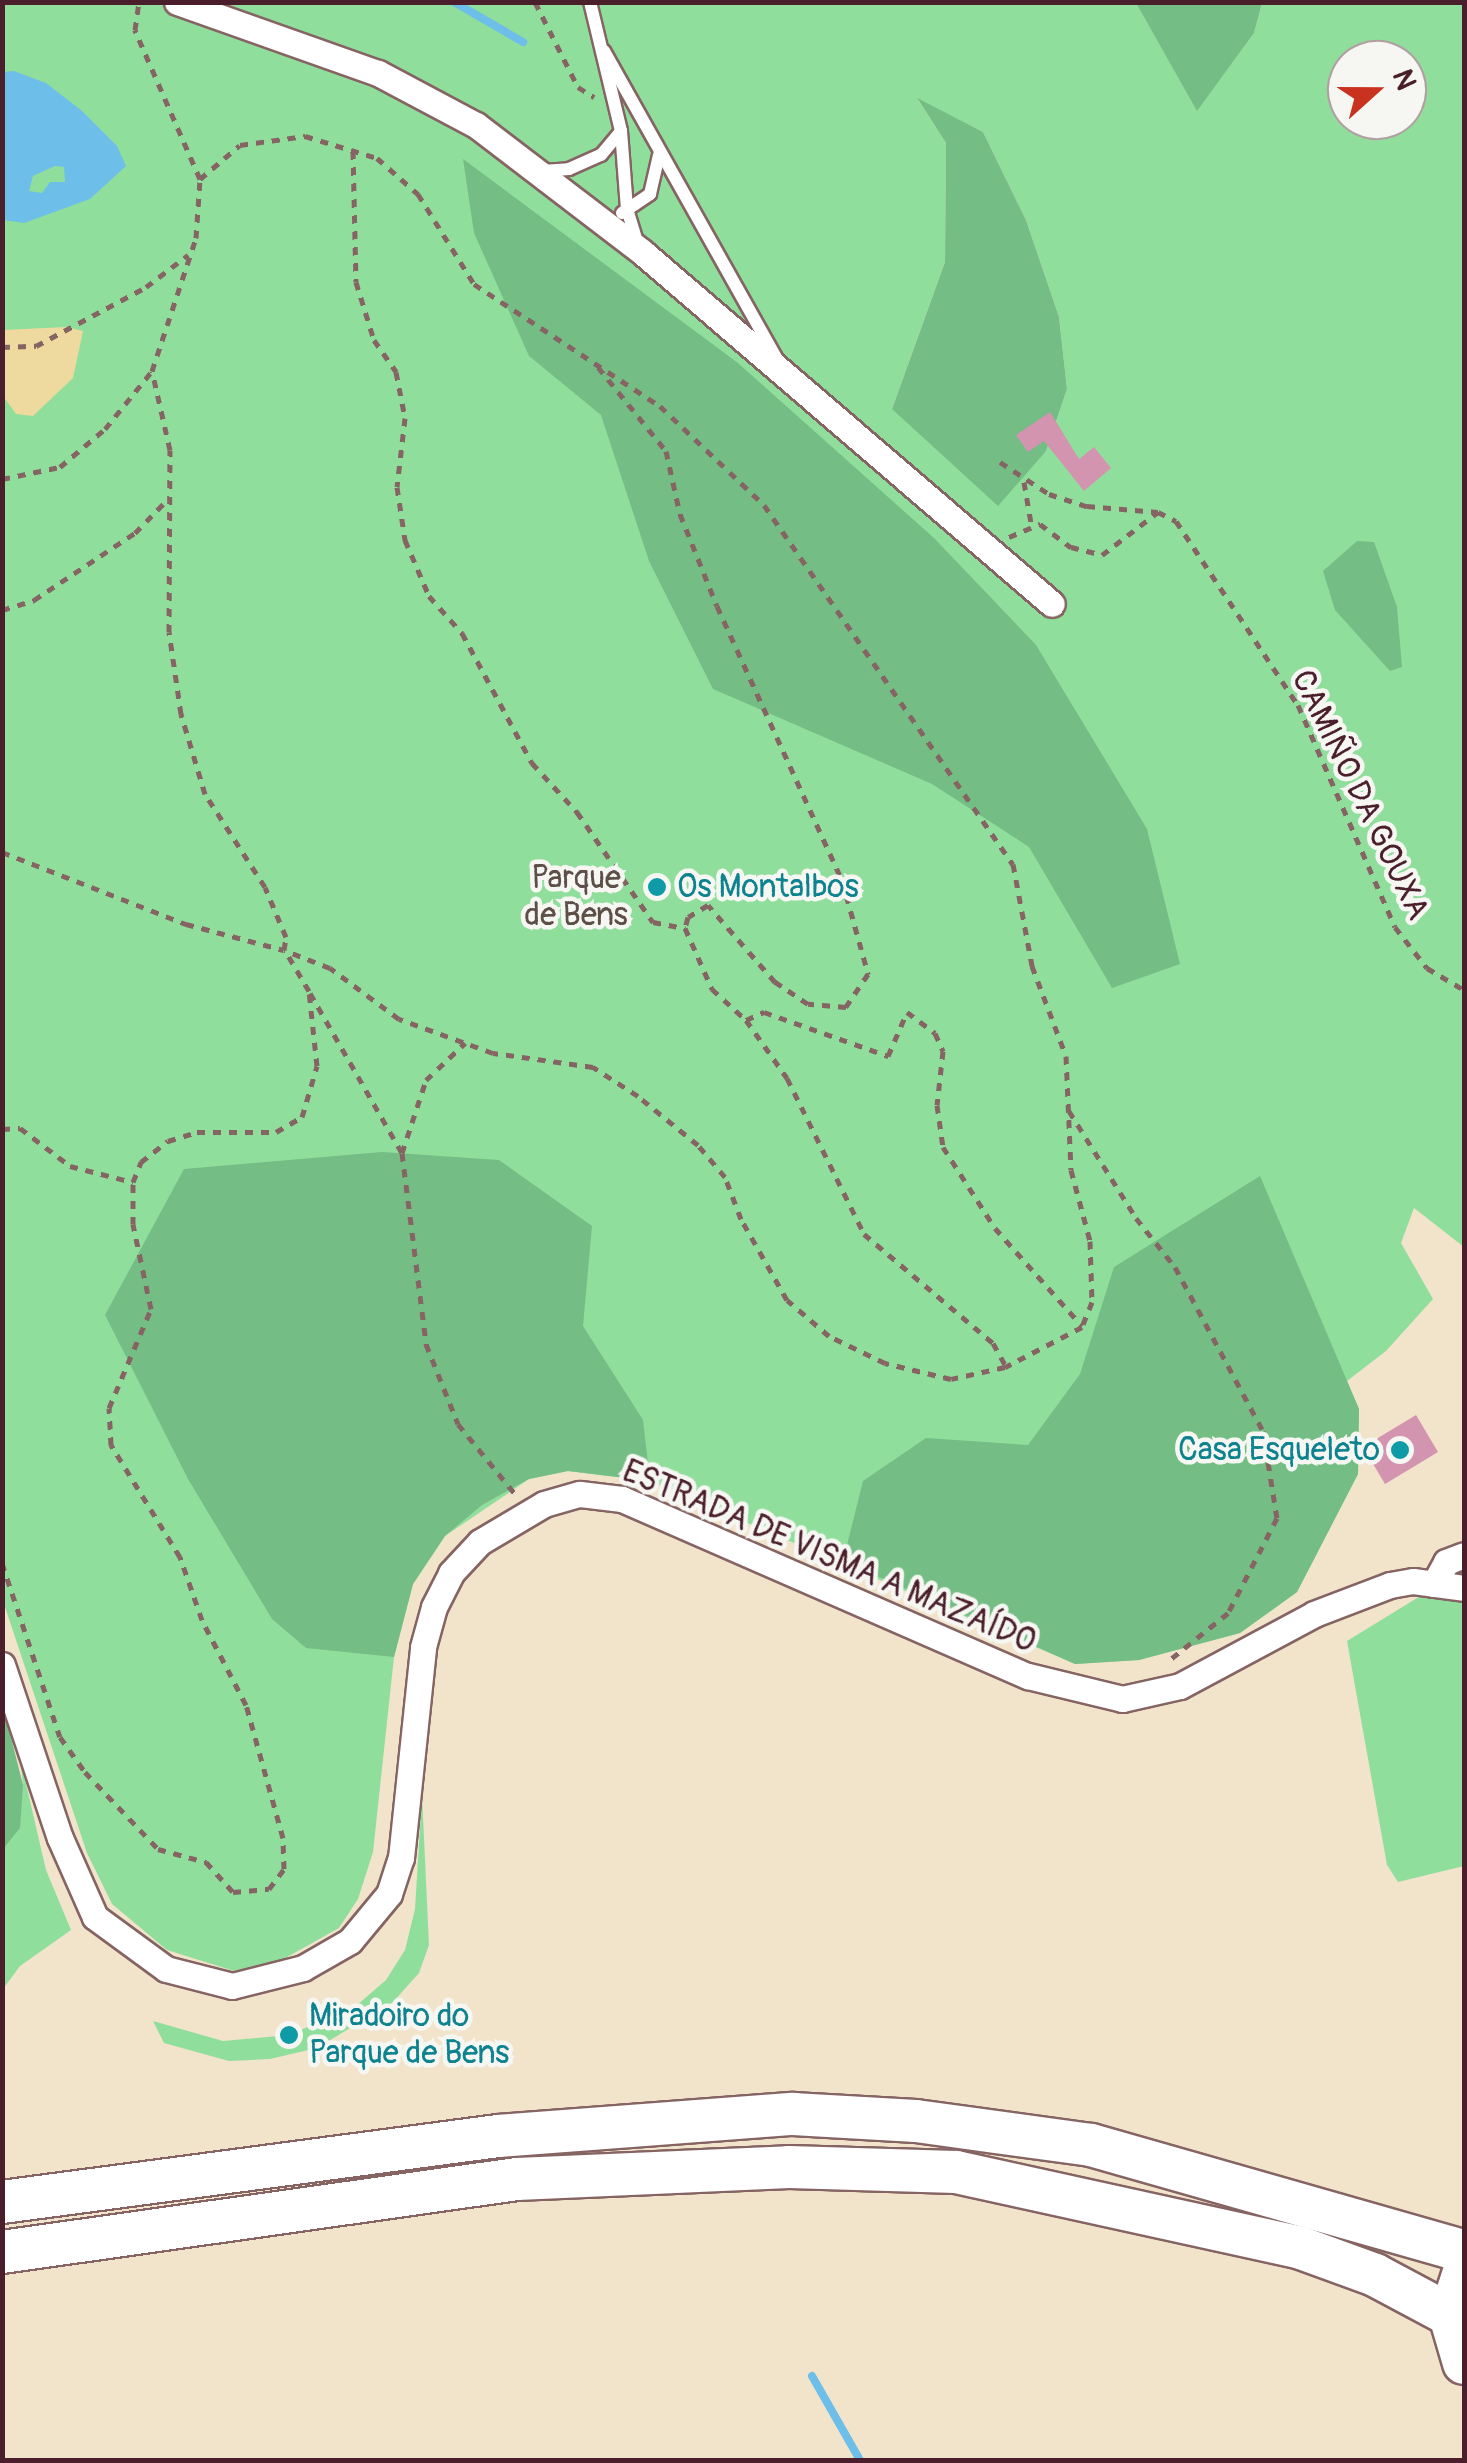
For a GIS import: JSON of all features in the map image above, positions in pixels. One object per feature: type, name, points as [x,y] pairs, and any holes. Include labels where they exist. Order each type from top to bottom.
[{"type":"highway","points":[[2,2202],[498,2136],[793,2114],[916,2121],[1091,2145],[1464,2251]]},
{"type":"highway","points":[[2,2252],[517,2180],[789,2168],[956,2172],[1302,2248],[1375,2276],[1450,2316]]},
{"type":"highway","points":[[1464,2272],[1450,2316],[1464,2362]]},
{"type":"street","points":[[177,2],[378,73],[476,126],[617,217],[642,252],[1052,604]]},
{"type":"street","name":"ESTRADA DE VISMA A MAZAÍDO","points":[[2,1665],[60,1838],[94,1917],[140,1954],[196,1981],[232,1986],[270,1980],[350,1940],[389,1894],[404,1838],[423,1646],[434,1607],[451,1573],[480,1542],[533,1509],[580,1494],[622,1499],[1028,1676],[1122,1700],[1165,1692],[1332,1606],[1390,1585],[1464,1588]]},
{"type":"street","points":[[1434,1584],[1446,1562],[1464,1555]]},
{"type":"lane","points":[[590,2],[616,97],[621,131],[617,217]]},
{"type":"lane","points":[[604,51],[659,155],[784,371]]},
{"type":"lane","points":[[542,170],[569,169],[601,155],[621,131]]},
{"type":"lane","points":[[617,217],[650,194],[659,155]]},
{"type":"path","points":[[2,479],[60,467],[106,430],[152,371],[190,254],[200,179],[135,30],[138,2]]},
{"type":"path","points":[[535,2],[578,87],[601,101],[616,97]]},
{"type":"path","points":[[2,852],[186,924],[284,950],[330,968],[398,1020],[466,1043],[593,1068],[653,1108],[726,1178],[740,1219],[787,1300],[829,1336],[885,1362],[952,1379],[1005,1367],[1082,1327],[1092,1302],[1090,1241],[1072,1170],[1066,1056],[1032,966],[1013,864],[764,504],[660,406],[474,284],[418,194],[378,158],[304,136],[240,145],[200,179]]},
{"type":"path","points":[[352,151],[356,282],[374,340],[396,372],[404,418],[397,488],[411,554],[429,596],[462,633],[532,763],[576,812],[653,922],[684,928]]},
{"type":"path","points":[[2,347],[36,346],[99,314],[190,254]]},
{"type":"path","points":[[593,360],[666,451],[680,514],[716,606],[842,880],[868,974],[846,1007],[808,1004],[766,972],[708,905],[688,916],[684,928],[712,989],[746,1020],[787,1078],[864,1234],[993,1343],[1005,1367]]},
{"type":"path","points":[[152,371],[170,450],[169,632],[180,714],[205,794],[264,888],[286,936],[284,950],[402,1153],[426,1344],[458,1424],[533,1509]]},
{"type":"path","points":[[1000,462],[1024,481],[1087,506],[1158,512]]},
{"type":"path","points":[[1024,481],[1031,523],[1071,547],[1102,555],[1158,512]]},
{"type":"path","points":[[2,610],[34,600],[135,533],[169,498]]},
{"type":"path","name":"CAMIÑO DA GOUXA","points":[[1158,512],[1176,521],[1219,578],[1298,705],[1395,927],[1428,968],[1464,990]]},
{"type":"path","points":[[2,1563],[60,1737],[85,1772],[158,1849],[206,1862],[233,1892],[269,1889],[284,1869],[283,1838],[246,1705],[202,1620],[180,1557],[112,1445],[109,1408],[116,1380],[143,1340],[152,1310],[133,1224],[133,1182],[141,1162],[168,1141],[197,1132],[276,1132],[302,1117],[317,1066],[309,990]]},
{"type":"path","points":[[746,1020],[764,1012],[888,1056],[906,1012],[935,1033],[943,1051],[938,1105],[943,1147],[995,1228],[1082,1327]]},
{"type":"path","points":[[402,1153],[426,1080],[466,1043]]},
{"type":"path","points":[[1068,1110],[1136,1218],[1176,1267],[1263,1431],[1278,1518],[1228,1613],[1161,1668],[1165,1692]]},
{"type":"path","points":[[2,1129],[20,1128],[70,1166],[133,1182]]},
{"type":"green space","name":"Parque de Bens","points":[[2,3],[1136,3],[1197,110],[1254,33],[1262,3],[1464,3],[1464,1247],[1414,1208],[1401,1243],[1433,1299],[1386,1351],[1347,1381],[1359,1409],[1358,1474],[1297,1592],[1240,1633],[1139,1660],[1075,1664],[650,1481],[568,1471],[529,1479],[445,1536],[413,1584],[394,1657],[373,1852],[358,1899],[339,1928],[271,1966],[234,1971],[167,1950],[112,1904],[87,1853],[3,1601]],"holes":[[[918,100],[983,132],[1026,220],[1059,317],[1067,389],[1046,451],[892,409],[945,262],[946,143]]]},
{"type":"green space","points":[[1136,3],[1262,3],[1254,33],[1197,111]]},
{"type":"green space","points":[[917,98],[983,132],[1026,220],[1059,317],[1067,389],[1046,451],[998,506],[892,409],[945,262],[946,143]]},
{"type":"green space","points":[[463,159],[738,363],[934,538],[1036,645],[1147,829],[1180,964],[1112,988],[1029,847],[932,784],[713,689],[649,561],[601,415],[529,356],[474,233]]},
{"type":"green space","points":[[1357,541],[1374,542],[1397,607],[1402,667],[1390,671],[1335,610],[1323,571]]},
{"type":"green space","points":[[382,1152],[499,1160],[592,1226],[583,1326],[643,1420],[650,1481],[568,1471],[529,1479],[482,1505],[445,1536],[413,1584],[394,1657],[306,1648],[272,1619],[188,1479],[105,1315],[184,1169]]},
{"type":"green space","points":[[1260,1176],[1359,1409],[1358,1474],[1297,1592],[1240,1633],[1139,1660],[1075,1664],[843,1561],[863,1481],[926,1438],[1028,1445],[1080,1374],[1114,1267]]},
{"type":"green space","points":[[1422,1595],[1464,1599],[1464,1866],[1398,1882],[1387,1865],[1347,1641]]},
{"type":"green space","points":[[2,1702],[23,1785],[20,1828],[3,1849]]},
{"type":"green space","points":[[20,1758],[46,1870],[71,1930],[20,1966],[3,1989],[3,1849],[23,1785]]},
{"type":"green space","points":[[422,1795],[429,1945],[419,1973],[393,2002],[317,2048],[270,2059],[229,2061],[164,2043],[153,2021],[223,2041],[289,2035],[356,2006],[386,1980],[405,1950],[415,1909]]},
{"type":"sand","points":[[66,327],[83,331],[73,378],[33,416],[16,414],[3,396],[3,330]]},
{"type":"water","points":[[14,71],[46,83],[117,146],[126,166],[90,199],[24,223],[3,220],[3,72]],"holes":[[[55,166],[64,167],[65,182],[50,182],[42,193],[29,191],[33,176]]]},
{"type":"building","points":[[1050,412],[1079,459],[1094,447],[1111,468],[1084,491],[1044,441],[1028,452],[1016,435]]},
{"type":"building","name":"Casa Esqueleto","points":[[1416,1415],[1438,1452],[1385,1484],[1363,1447]]},
{"type":"waterway","points":[[454,2],[523,42]]},
{"type":"waterway","points":[[812,2376],[860,2460]]},
{"type":"place","name":"Os Montalbos","points":[[657,887]]},
{"type":"place","name":"Casa Esqueleto","points":[[1400,1450]]},
{"type":"place","name":"Miradoiro do Parque de Bens","points":[[289,2035]]}]
